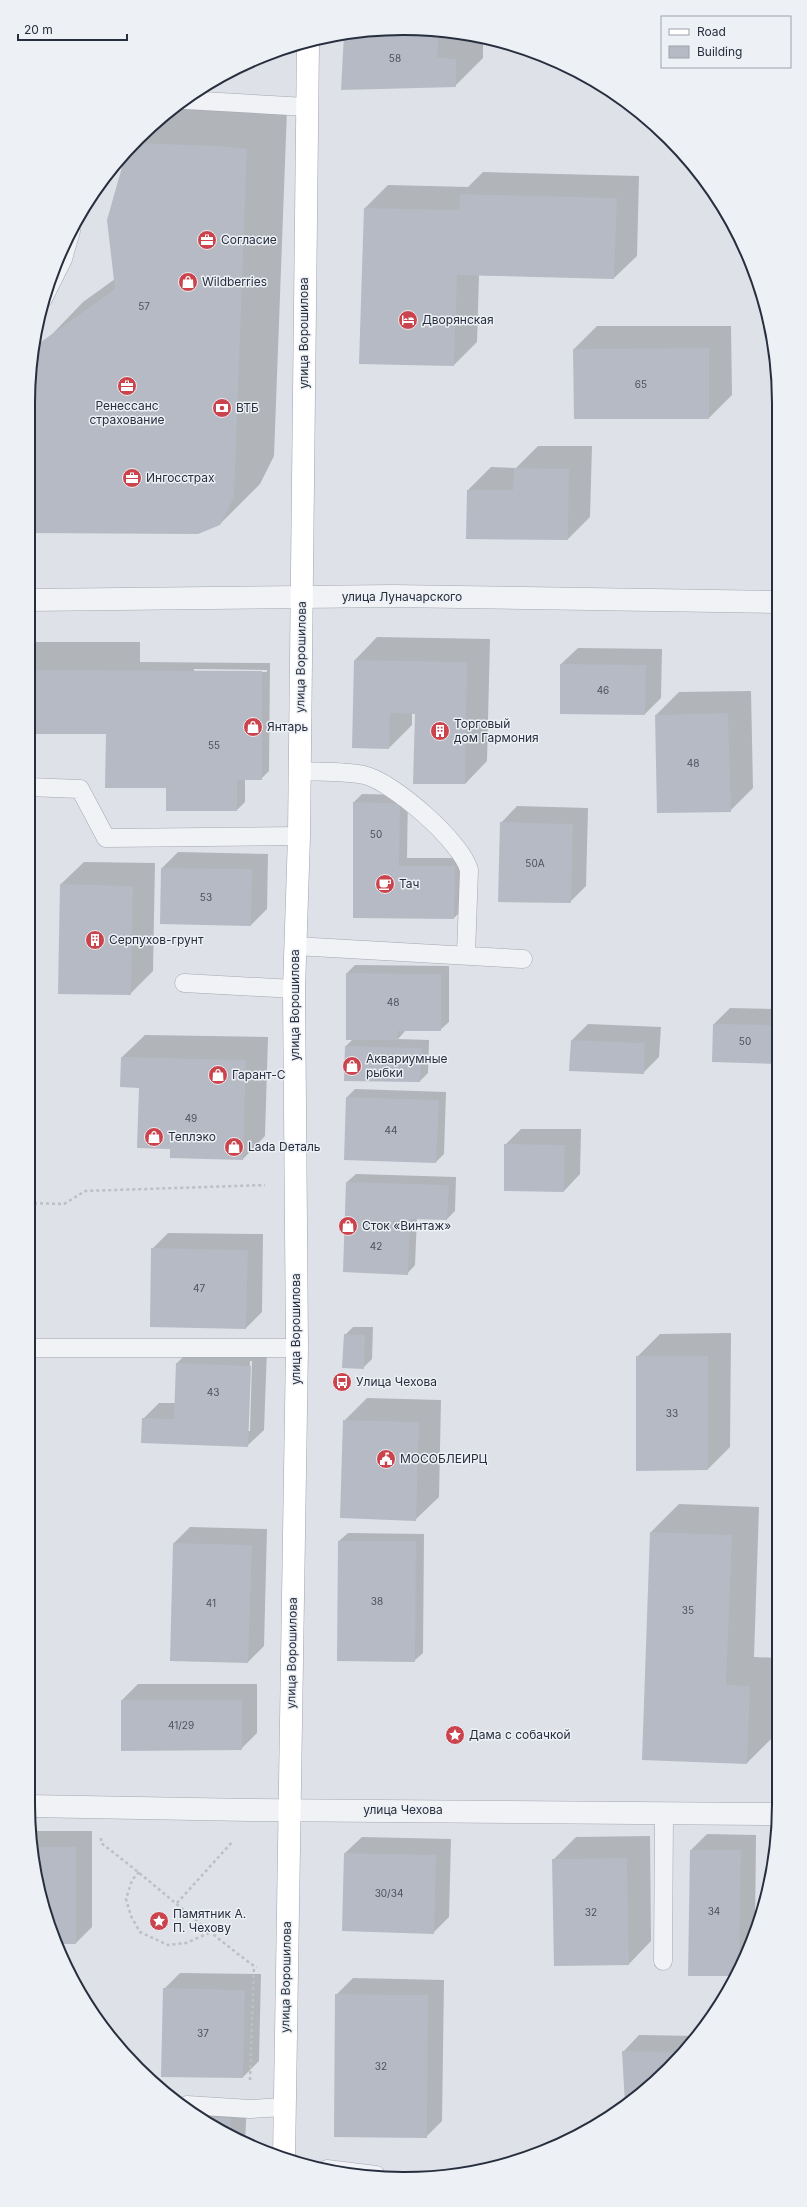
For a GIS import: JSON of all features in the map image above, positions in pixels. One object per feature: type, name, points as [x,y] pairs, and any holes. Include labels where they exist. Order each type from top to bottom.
[{"type":"main road","name":"улица Ворошилова","points":[[284,2152],[297,1348],[294,990],[300,771],[308,48]]},
{"type":"street","name":"улица Луначарского","points":[[35,600],[393,596],[772,602]]},
{"type":"street","name":"улица Чехова","points":[[35,1806],[772,1814]]},
{"type":"lane","points":[[197,98],[306,107]]},
{"type":"lane","points":[[300,771],[364,775],[384,783],[416,808],[449,838],[466,861],[468,870],[466,954]]},
{"type":"lane","points":[[35,787],[80,789],[106,838],[299,836]]},
{"type":"lane","points":[[295,946],[466,954],[523,959]]},
{"type":"lane","points":[[184,983],[294,990]]},
{"type":"lane","points":[[35,1348],[297,1348]]},
{"type":"lane","points":[[664,1813],[664,1961]]},
{"type":"lane","points":[[192,2105],[250,2109],[284,2107]]},
{"type":"path","points":[[35,1203],[64,1204],[86,1191],[296,1184]]},
{"type":"path","points":[[102,1835],[101,1843],[140,1872],[177,1903],[209,1933],[254,1966],[286,1969]]},
{"type":"path","points":[[177,1903],[235,1838]]},
{"type":"path","points":[[140,1872],[132,1880],[126,1899],[131,1916],[140,1932],[168,1945],[186,1943],[209,1933]]},
{"type":"path","points":[[249,2138],[254,1966]]},
{"type":"building","points":[[404,35],[439,37],[437,57],[456,59],[456,87],[341,90],[344,40]]},
{"type":"building","points":[[143,143],[221,146],[247,149],[234,497],[220,525],[198,534],[35,533],[35,404],[40,343],[115,289],[107,220],[123,165]]},
{"type":"building","points":[[460,194],[617,198],[614,279],[457,275],[454,366],[359,364],[364,208],[459,210]]},
{"type":"building","points":[[709,348],[709,419],[574,419],[573,349]]},
{"type":"building","points":[[514,468],[569,469],[568,540],[466,539],[467,490],[513,490]]},
{"type":"building","name":"Торговый дом Гармония","points":[[354,660],[467,662],[465,784],[413,784],[415,714],[390,713],[389,749],[352,748]]},
{"type":"building","points":[[560,664],[646,665],[645,715],[560,714]]},
{"type":"building","points":[[35,670],[262,671],[262,780],[237,780],[237,811],[166,811],[166,788],[105,788],[106,734],[35,734]]},
{"type":"building","points":[[728,713],[731,812],[657,813],[655,715]]},
{"type":"building","points":[[353,802],[400,803],[399,866],[455,866],[454,919],[353,918]]},
{"type":"building","points":[[500,822],[573,824],[571,903],[498,902]]},
{"type":"building","points":[[161,868],[252,869],[251,926],[160,924]]},
{"type":"building","name":"Серпухов-грунт","points":[[60,884],[133,886],[131,995],[58,994]]},
{"type":"building","points":[[346,973],[441,974],[441,1031],[398,1031],[398,1040],[346,1040]]},
{"type":"building","points":[[713,1024],[772,1025],[772,1064],[712,1062]]},
{"type":"building","points":[[571,1040],[645,1043],[644,1074],[569,1071]]},
{"type":"building","points":[[345,1046],[422,1048],[420,1082],[344,1081]]},
{"type":"building","points":[[121,1057],[246,1060],[243,1160],[170,1158],[170,1149],[137,1148],[139,1088],[120,1087]]},
{"type":"building","points":[[346,1097],[439,1100],[436,1163],[344,1160]]},
{"type":"building","points":[[504,1144],[565,1145],[564,1192],[504,1191]]},
{"type":"building","points":[[346,1182],[449,1185],[447,1220],[410,1219],[408,1275],[343,1272]]},
{"type":"building","points":[[151,1248],[248,1250],[246,1329],[150,1327]]},
{"type":"building","points":[[344,1334],[365,1335],[364,1369],[342,1368]]},
{"type":"building","points":[[636,1356],[708,1356],[708,1470],[636,1471]]},
{"type":"building","points":[[176,1363],[251,1366],[248,1447],[141,1443],[142,1418],[174,1419]]},
{"type":"building","points":[[343,1420],[419,1422],[416,1521],[340,1518]]},
{"type":"building","points":[[650,1532],[732,1535],[726,1685],[750,1686],[747,1764],[642,1760]]},
{"type":"building","points":[[338,1541],[416,1541],[415,1662],[337,1661]]},
{"type":"building","points":[[173,1543],[252,1545],[248,1663],[170,1661]]},
{"type":"building","points":[[121,1700],[242,1700],[242,1750],[121,1751]]},
{"type":"building","points":[[38,1847],[76,1847],[76,1944],[63,1944],[48,1899]]},
{"type":"building","points":[[690,1850],[741,1850],[739,1955],[729,1976],[688,1976]]},
{"type":"building","points":[[344,1853],[436,1855],[434,1934],[342,1931]]},
{"type":"building","points":[[627,1858],[629,1965],[554,1966],[552,1859]]},
{"type":"building","points":[[163,1988],[245,1990],[243,2078],[161,2077]]},
{"type":"building","points":[[335,1994],[428,1995],[427,2138],[334,2137]]},
{"type":"building","points":[[622,2051],[675,2052],[646,2081],[625,2098]]},
{"type":"building","points":[[210,2117],[231,2118],[231,2129]]},
{"type":"place","name":"Согласие","points":[[207,240]]},
{"type":"place","name":"Wildberries","points":[[188,282]]},
{"type":"place","name":"Дворянская","points":[[408,320]]},
{"type":"place","name":"Ренессанс страхование","points":[[127,386]]},
{"type":"place","name":"ВТБ","points":[[222,408]]},
{"type":"place","name":"Ингосстрах","points":[[132,478]]},
{"type":"place","name":"Янтарь","points":[[253,727]]},
{"type":"place","name":"Торговый дом Гармония","points":[[440,731]]},
{"type":"place","name":"Тач","points":[[385,884]]},
{"type":"place","name":"Серпухов-грунт","points":[[95,940]]},
{"type":"place","name":"Аквариумные рыбки","points":[[352,1066]]},
{"type":"place","name":"Гарант-С","points":[[218,1075]]},
{"type":"place","name":"Теплэко","points":[[154,1137]]},
{"type":"place","name":"Lada Dеталь","points":[[234,1147]]},
{"type":"place","name":"Сток «Винтаж»","points":[[348,1226]]},
{"type":"place","name":"Улица Чехова","points":[[342,1382]]},
{"type":"place","name":"МОСОБЛЕИРЦ","points":[[386,1459]]},
{"type":"place","name":"Дама с собачкой","points":[[455,1735]]},
{"type":"place","name":"Памятник А. П. Чехову","points":[[159,1921]]}]
